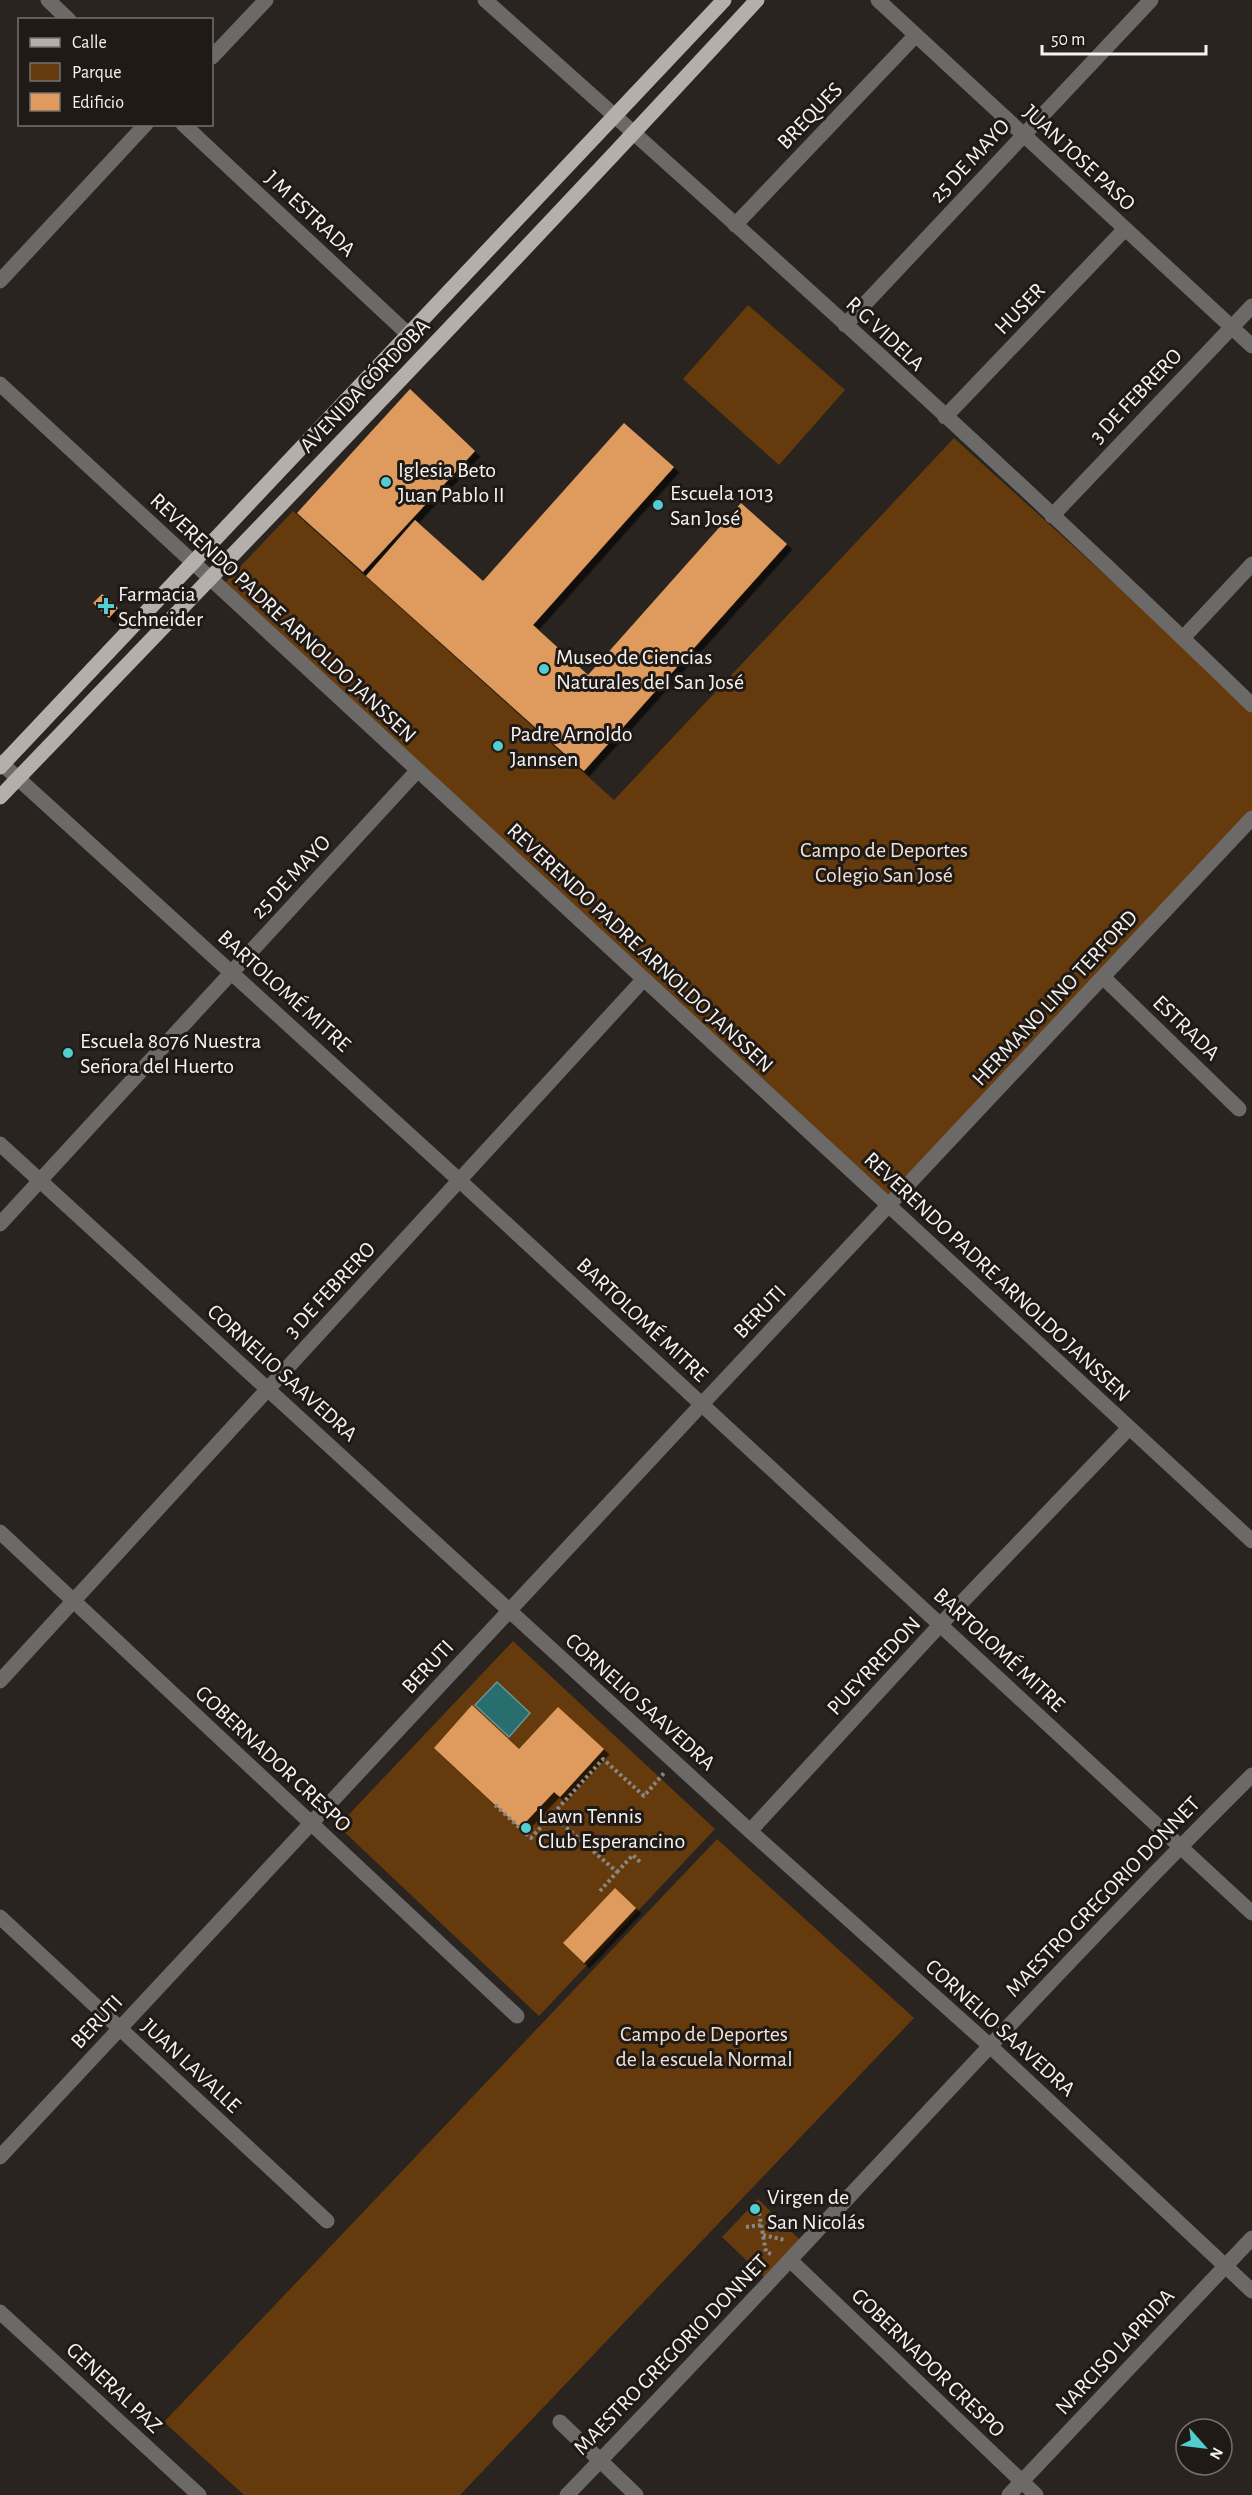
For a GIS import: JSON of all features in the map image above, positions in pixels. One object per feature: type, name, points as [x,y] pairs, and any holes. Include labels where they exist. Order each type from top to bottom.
[{"type":"main road","name":"AVENIDA CÓRDOBA","points":[[1,764],[616,117],[724,0]]},
{"type":"main road","name":"AVENIDA CÓRDOBA","points":[[0,797],[635,133],[757,0]]},
{"type":"street","points":[[48,0],[67,18]]},
{"type":"street","points":[[213,56],[266,0]]},
{"type":"street","name":"R G VIDELA","points":[[485,0],[635,133],[945,417],[1252,705]]},
{"type":"street","name":"JUAN JOSE PASO","points":[[878,0],[1252,346]]},
{"type":"street","name":"25 DE MAYO","points":[[844,325],[1151,0]]},
{"type":"street","name":"BREQUES","points":[[735,225],[915,36]]},
{"type":"street","points":[[0,281],[144,126]]},
{"type":"street","name":"J M ESTRADA","points":[[185,126],[409,335]]},
{"type":"street","name":"HUSER","points":[[945,417],[1125,229]]},
{"type":"street","name":"3 DE FEBRERO","points":[[1052,516],[1252,306]]},
{"type":"street","name":"REVERENDO PADRE ARNOLDO JANSSEN","points":[[0,384],[1252,1541]]},
{"type":"street","points":[[1183,638],[1252,564]]},
{"type":"street","name":"BARTOLOMÉ MITRE","points":[[1,764],[459,1180],[1252,1913]]},
{"type":"street","name":"25 DE MAYO","points":[[0,1224],[417,771]]},
{"type":"street","name":"HERMANO LINO TERFORD","points":[[889,1207],[1252,818]]},
{"type":"street","name":"ESTRADA","points":[[1103,977],[1239,1109]]},
{"type":"street","name":"3 DE FEBRERO","points":[[0,1681],[644,980]]},
{"type":"street","name":"CORNELIO SAAVEDRA","points":[[0,1144],[750,1831],[989,2045],[1252,2291]]},
{"type":"street","name":"BERUTI","points":[[0,2157],[509,1610],[889,1207]]},
{"type":"street","name":"PUEYRREDON","points":[[750,1831],[940,1625],[1129,1428]]},
{"type":"street","name":"GOBERNADOR CRESPO","points":[[0,1532],[517,2016]]},
{"type":"street","name":"MAESTRO GREGORIO DONNET","points":[[567,2495],[791,2261],[989,2045],[1180,1846],[1252,1775]]},
{"type":"street","name":"JUAN LAVALLE","points":[[0,1917],[327,2221]]},
{"type":"street","name":"NARCISO LAPRIDA","points":[[1009,2495],[1252,2238]]},
{"type":"street","name":"GOBERNADOR CRESPO","points":[[791,2261],[1036,2495]]},
{"type":"street","name":"GENERAL PAZ","points":[[0,2312],[200,2495]]},
{"type":"street","points":[[560,2422],[599,2462],[636,2495]]},
{"type":"path","points":[[495,1805],[531,1838],[603,1759],[644,1796],[674,1761]]},
{"type":"path","points":[[552,1815],[617,1872]]},
{"type":"path","points":[[600,1891],[633,1855],[640,1862]]},
{"type":"path","points":[[759,2213],[766,2252],[774,2255]]},
{"type":"path","points":[[746,2227],[761,2225]]},
{"type":"path","points":[[763,2235],[786,2240]]},
{"type":"green space","points":[[748,305],[845,390],[779,465],[683,379]]},
{"type":"green space","name":"Campo de Deportes Colegio San José","points":[[954,438],[1252,708],[1252,818],[889,1207],[220,588],[293,511],[614,800]]},
{"type":"green space","name":"Lawn Tennis Club Esperancino","points":[[513,1641],[715,1829],[539,2016],[338,1826]]},
{"type":"green space","name":"Campo de Deportes de la escuela Normal","points":[[717,1839],[914,2018],[460,2495],[244,2495],[164,2422]]},
{"type":"green space","points":[[758,2199],[801,2241],[765,2278],[722,2237]]},
{"type":"water","points":[[497,1682],[530,1713],[509,1737],[475,1705]]},
{"type":"building","name":"Iglesia Beto Juan Pablo II","points":[[410,389],[475,451],[363,572],[297,513]]},
{"type":"building","points":[[624,423],[674,467],[533,625],[588,675],[741,503],[787,544],[584,771],[366,576],[415,520],[483,581]]},
{"type":"building","name":"Farmacia Schneider","points":[[102,594],[118,608],[109,618],[93,603]]},
{"type":"building","points":[[472,1705],[519,1749],[558,1707],[604,1749],[560,1797],[554,1792],[520,1828],[434,1748]]},
{"type":"building","points":[[615,1888],[636,1908],[584,1963],[563,1943]]},
{"type":"place","name":"Iglesia Beto Juan Pablo II","points":[[386,482]]},
{"type":"place","name":"Escuela 1013 San José","points":[[658,505]]},
{"type":"place","name":"Farmacia Schneider","points":[[106,606]]},
{"type":"place","name":"Museo de Ciencias Naturales del San José","points":[[544,669]]},
{"type":"place","name":"Padre Arnoldo Jannsen","points":[[498,746]]},
{"type":"place","name":"Escuela 8076 Nuestra Señora del Huerto","points":[[68,1053]]},
{"type":"place","name":"Lawn Tennis Club Esperancino","points":[[526,1828]]},
{"type":"place","name":"Virgen de San Nicolás","points":[[755,2209]]}]
